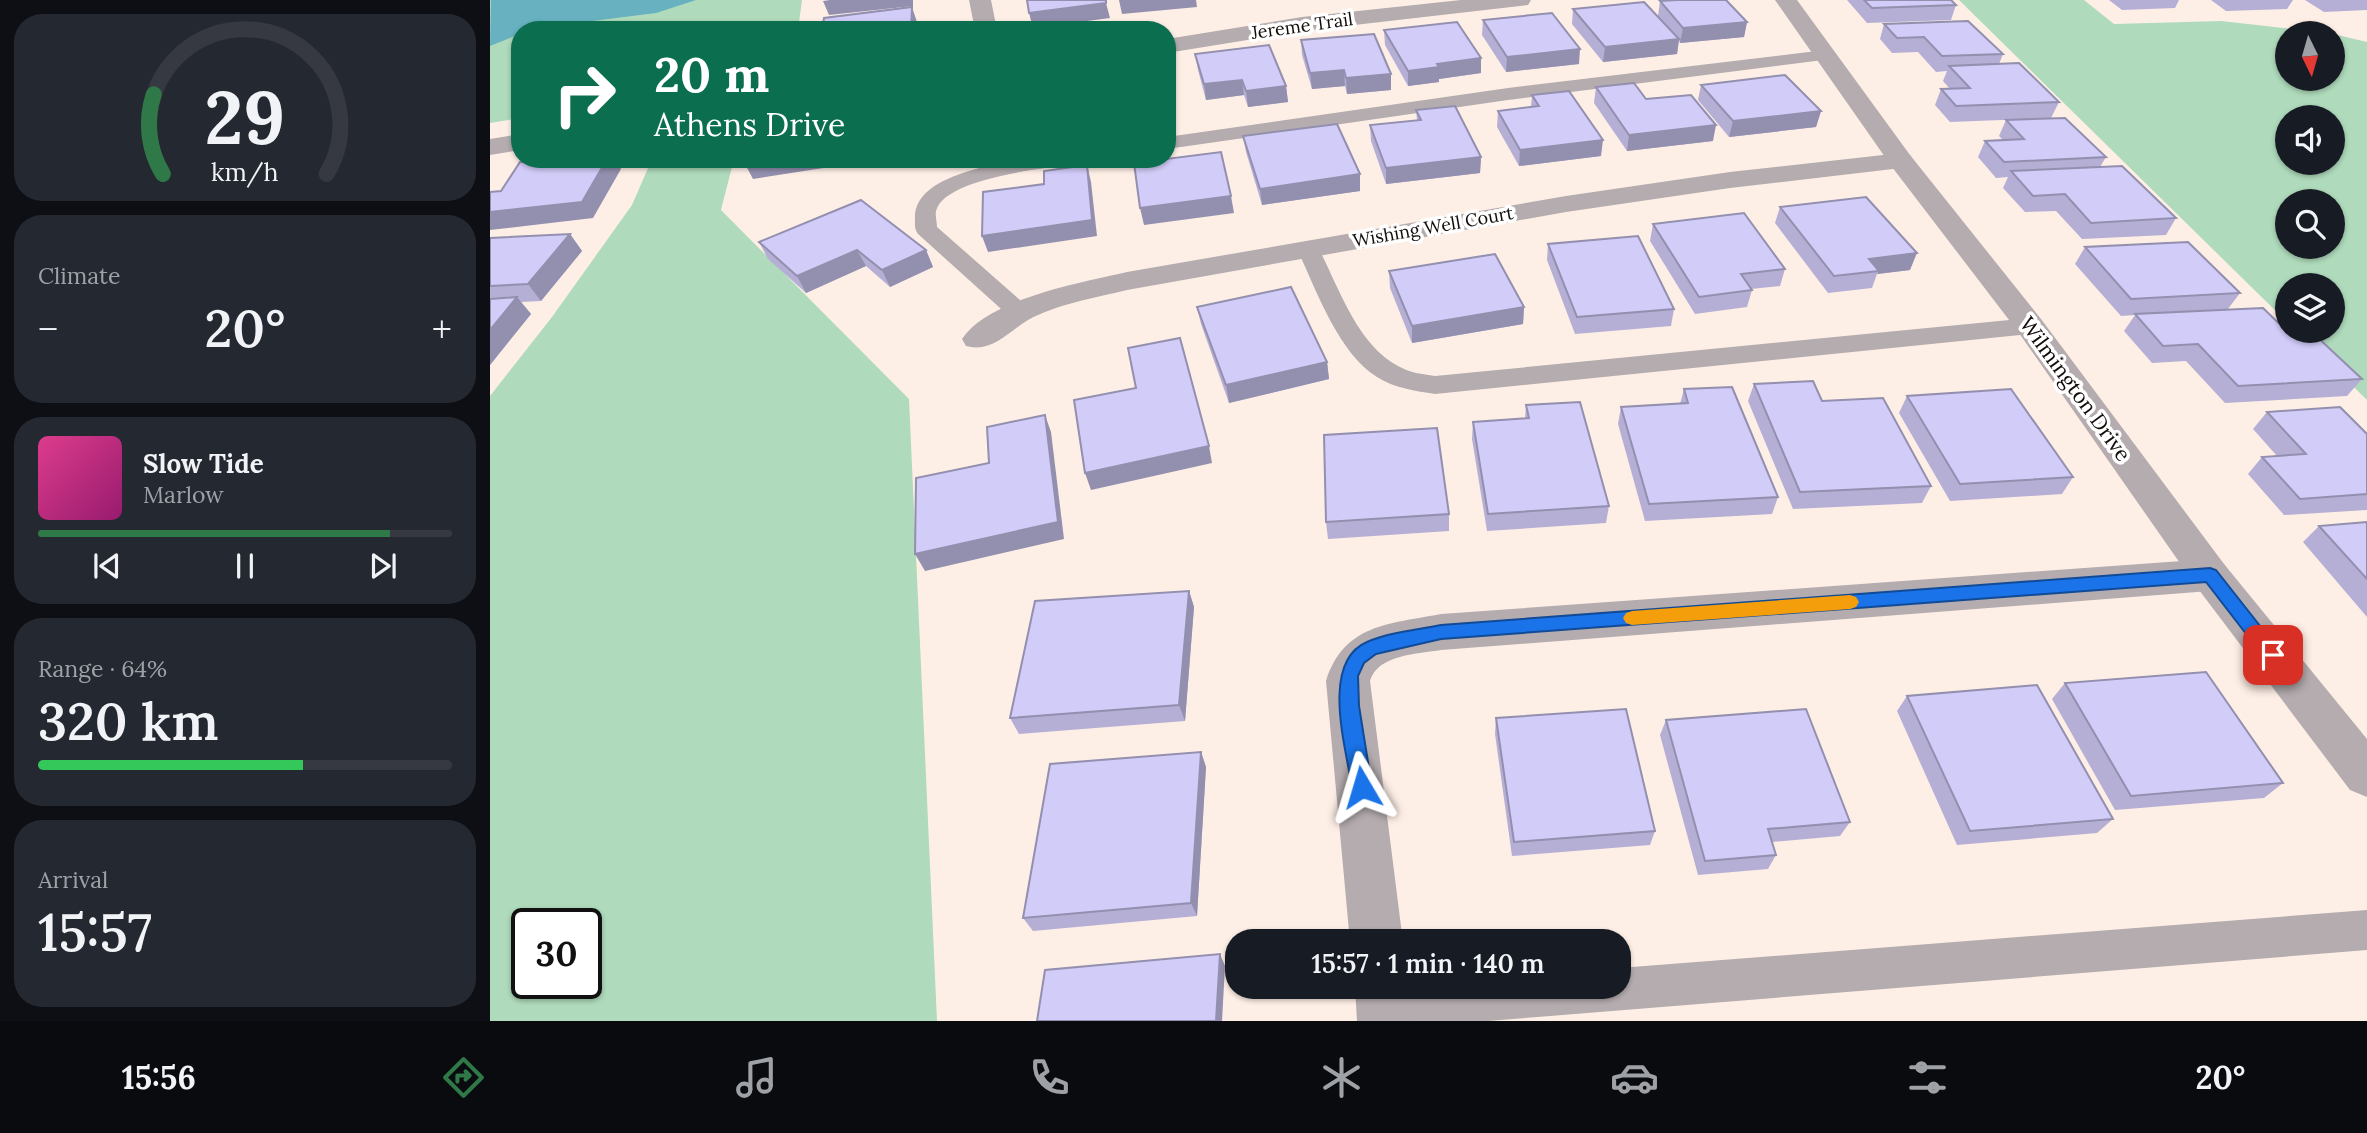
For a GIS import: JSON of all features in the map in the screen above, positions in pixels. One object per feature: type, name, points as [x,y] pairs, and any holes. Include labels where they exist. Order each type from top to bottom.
[{"type":"street","points":[[980,0],[984,21]]},
{"type":"street","name":"Jereme Trail","points":[[1176,45],[1302,24],[1520,0]]},
{"type":"street","name":"Wilmington Drive","points":[[1786,0],[1901,162],[2030,326],[2210,575],[2367,775]]},
{"type":"street","points":[[490,147],[511,144]]},
{"type":"street","name":"Wishing Well Court","points":[[978,339],[1019,312],[1069,295],[1127,281],[1566,204],[1730,180],[1901,162]]},
{"type":"street","points":[[1376,929],[1360,762],[1349,706],[1349,676],[1357,658],[1371,648],[1441,632],[2210,575]]},
{"type":"lane","points":[[1176,142],[1508,94],[1825,55]]},
{"type":"lane","points":[[1015,168],[980,174],[940,190],[925,209],[923,220],[926,229],[1019,312]]},
{"type":"lane","points":[[1308,249],[1359,344],[1382,369],[1405,381],[1435,385],[2030,326]]},
{"type":"lane","points":[[1384,1005],[2367,930]]},
{"type":"green space","points":[[490,0],[802,0],[799,21],[511,21],[511,120],[490,123]]},
{"type":"green space","points":[[1959,0],[2084,0],[2114,24],[2221,21],[2275,27],[2275,91],[2345,91],[2345,37],[2367,42],[2367,400],[2309,343],[2345,343],[2345,273],[2275,273],[2275,310]]},
{"type":"green space","points":[[648,168],[732,168],[721,210],[909,399],[937,1021],[490,1021],[490,396],[552,317],[632,205]]},
{"type":"water","points":[[491,0],[696,0],[656,13],[592,21],[511,21],[511,38],[490,46]]},
{"type":"building","points":[[1027,0],[1106,0],[1106,3],[1029,13]]},
{"type":"building","points":[[1726,0],[1747,22],[1683,28],[1660,1]]},
{"type":"building","points":[[1864,0],[1951,0],[1956,5],[1872,8]]},
{"type":"building","points":[[1644,2],[1679,39],[1605,47],[1573,9]]},
{"type":"building","points":[[912,7],[911,21],[824,21],[824,18]]},
{"type":"building","points":[[1552,13],[1580,49],[1507,57],[1483,20]]},
{"type":"building","points":[[1968,21],[2003,54],[1942,56],[1924,37],[1897,38],[1884,24]]},
{"type":"building","points":[[1457,22],[1481,58],[1408,71],[1384,30]]},
{"type":"building","points":[[1374,34],[1391,74],[1346,78],[1344,70],[1310,73],[1301,40]]},
{"type":"building","points":[[1269,45],[1286,86],[1246,91],[1242,80],[1204,84],[1195,54]]},
{"type":"building","points":[[2019,63],[2059,102],[1956,106],[1941,89],[1970,88],[1949,66]]},
{"type":"building","points":[[1785,75],[1821,111],[1733,121],[1701,85]]},
{"type":"building","points":[[1634,83],[1646,99],[1691,95],[1716,125],[1629,135],[1596,87]]},
{"type":"building","points":[[1569,91],[1603,140],[1520,150],[1498,111],[1539,106],[1532,95]]},
{"type":"building","points":[[1455,106],[1481,157],[1386,168],[1370,125],[1421,120],[1416,110]]},
{"type":"building","points":[[2065,118],[2106,157],[2004,162],[1985,141],[2024,139],[2006,120]]},
{"type":"building","points":[[1337,124],[1360,174],[1260,189],[1243,136]]},
{"type":"building","points":[[1221,152],[1231,196],[1140,208],[1135,168],[1176,168],[1176,158]]},
{"type":"building","points":[[2122,166],[2176,218],[2091,223],[2065,194],[2033,196],[2011,171]]},
{"type":"building","points":[[516,168],[602,168],[582,202],[490,212],[490,192],[501,191]]},
{"type":"building","points":[[1087,168],[1092,220],[982,236],[983,192],[1044,184],[1044,171]]},
{"type":"building","points":[[1866,197],[1917,253],[1869,259],[1879,271],[1834,276],[1780,207]]},
{"type":"building","points":[[861,200],[926,250],[882,270],[857,250],[797,276],[759,242]]},
{"type":"building","points":[[1744,213],[1785,269],[1741,274],[1752,290],[1699,297],[1653,224]]},
{"type":"building","points":[[570,234],[528,284],[490,286],[490,238]]},
{"type":"building","points":[[1638,236],[1674,309],[1577,317],[1548,244]]},
{"type":"building","points":[[2188,242],[2240,293],[2131,299],[2085,247]]},
{"type":"building","points":[[1495,254],[1524,307],[1412,326],[1389,271]]},
{"type":"building","points":[[1291,287],[1327,362],[1226,385],[1197,307]]},
{"type":"building","points":[[517,297],[490,330],[490,299]]},
{"type":"building","points":[[2263,308],[2275,320],[2275,343],[2324,343],[2362,379],[2238,386],[2198,344],[2163,346],[2135,314]]},
{"type":"building","points":[[1180,338],[1209,446],[1085,473],[1074,400],[1136,388],[1128,348]]},
{"type":"building","points":[[1813,381],[1822,401],[1883,398],[1931,486],[1800,492],[1754,384]]},
{"type":"building","points":[[1732,387],[1778,497],[1649,504],[1621,407],[1688,403],[1684,389]]},
{"type":"building","points":[[2011,389],[2073,477],[1960,484],[1907,396]]},
{"type":"building","points":[[1580,402],[1609,506],[1488,514],[1473,422],[1529,418],[1526,405]]},
{"type":"building","points":[[2340,407],[2367,434],[2367,494],[2300,499],[2262,457],[2306,454],[2267,412]]},
{"type":"building","points":[[1045,415],[1058,522],[915,554],[916,478],[989,463],[987,427]]},
{"type":"building","points":[[1437,428],[1449,514],[1326,522],[1324,435]]},
{"type":"building","points":[[2367,522],[2367,579],[2319,526]]},
{"type":"building","points":[[1189,591],[1179,705],[1010,718],[1035,601]]},
{"type":"building","points":[[2206,672],[2283,783],[2131,796],[2065,683]]},
{"type":"building","points":[[2037,685],[2113,819],[1970,831],[1907,696]]},
{"type":"building","points":[[1626,709],[1655,831],[1514,842],[1496,718]]},
{"type":"building","points":[[1806,709],[1850,822],[1768,829],[1776,855],[1705,861],[1666,720]]},
{"type":"building","points":[[1201,752],[1191,903],[1023,918],[1050,764]]},
{"type":"building","points":[[1220,954],[1216,1021],[1037,1021],[1045,970]]},
{"type":"slow traffic","points":[[1632,618],[1850,602]]},
{"type":"route","points":[[1362,787],[1349,706],[1349,676],[1357,658],[1371,648],[1441,632],[2210,575],[2273,655]]}]
